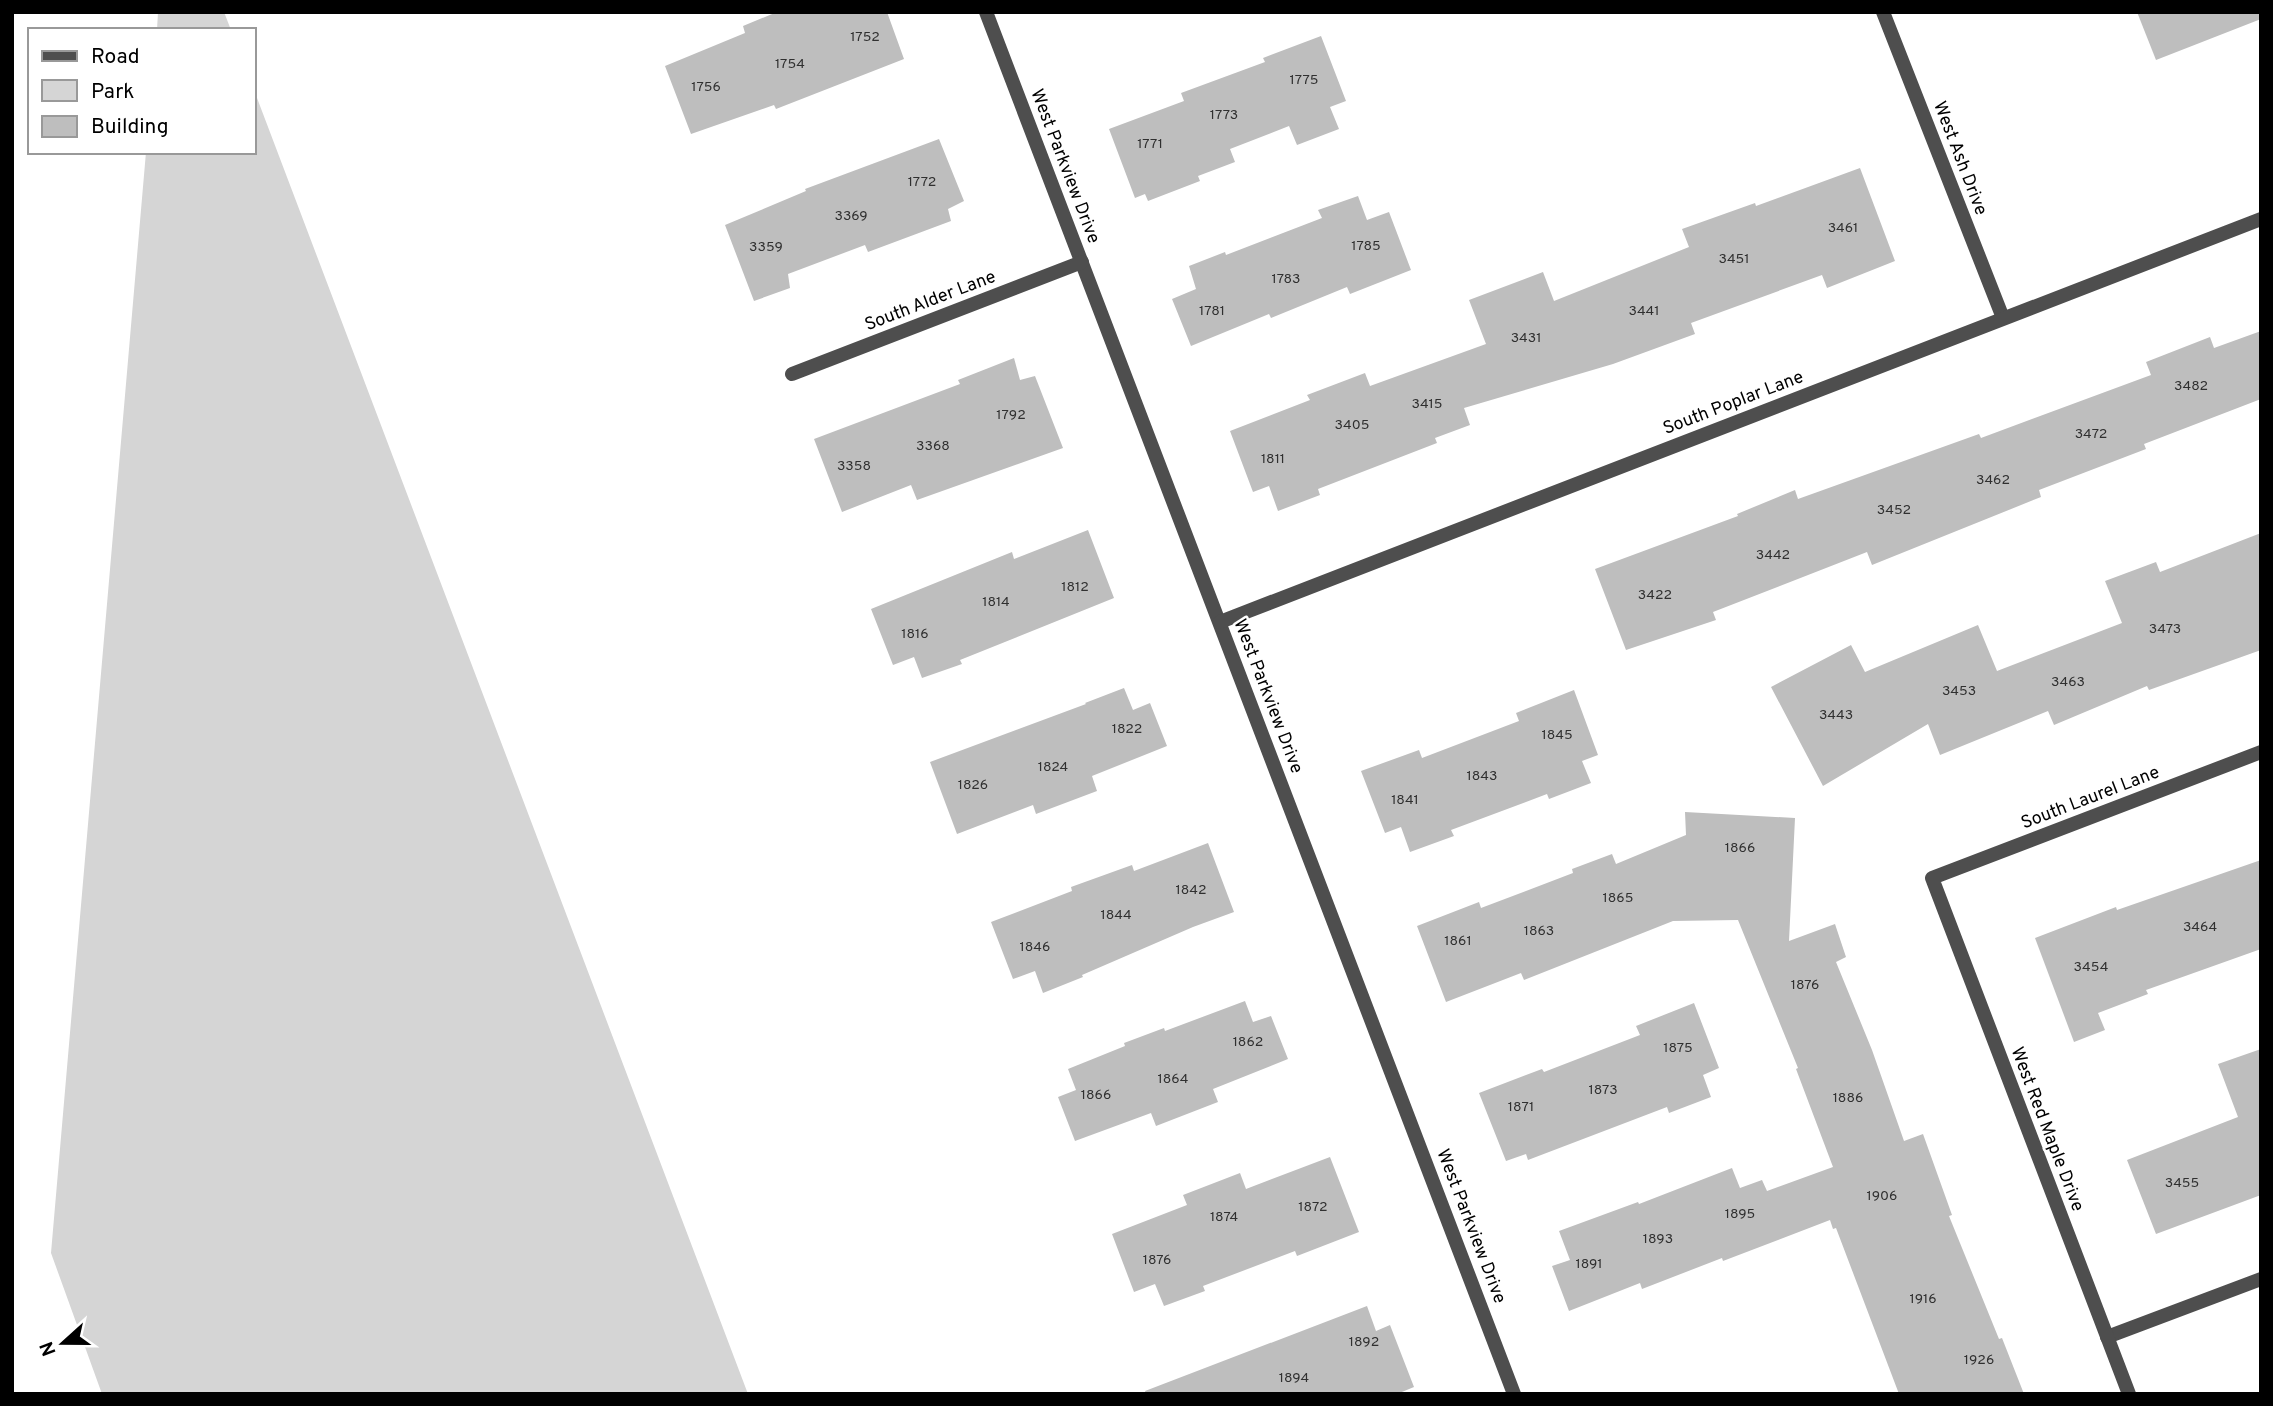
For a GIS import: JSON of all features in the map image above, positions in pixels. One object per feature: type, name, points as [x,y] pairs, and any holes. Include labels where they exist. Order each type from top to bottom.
[{"type":"street","name":"West Parkview Drive","points":[[986,12],[1514,1394]]},
{"type":"street","name":"West Ash Drive","points":[[1883,12],[2003,318]]},
{"type":"street","name":"South Poplar Lane","points":[[1220,622],[2261,219]]},
{"type":"street","name":"South Alder Lane","points":[[792,374],[1082,262]]},
{"type":"street","name":"South Laurel Lane","points":[[1933,878],[2261,752]]},
{"type":"street","name":"West Red Maple Drive","points":[[1933,878],[2129,1394]]},
{"type":"street","points":[[2106,1337],[2261,1279]]},
{"type":"green space","points":[[158,12],[224,12],[230,28],[157,28]]},
{"type":"green space","points":[[256,95],[748,1394],[102,1394],[51,1253],[146,154],[256,154]]},
{"type":"building","points":[[777,12],[887,12],[904,59],[776,109],[774,105],[691,134],[665,66],[745,33],[743,26]]},
{"type":"building","points":[[2137,12],[2261,12],[2261,19],[2156,60]]},
{"type":"building","points":[[1321,36],[1346,101],[1330,107],[1339,129],[1297,145],[1289,126],[1230,149],[1235,162],[1198,176],[1200,181],[1148,201],[1145,194],[1135,198],[1109,129],[1184,101],[1181,93],[1265,62],[1263,58]]},
{"type":"building","points":[[939,139],[964,201],[948,209],[951,221],[868,252],[865,245],[788,274],[790,288],[754,301],[725,225],[806,191],[805,189]]},
{"type":"building","points":[[1860,168],[1895,261],[1827,288],[1822,275],[1691,323],[1695,334],[1613,364],[1464,408],[1470,425],[1435,438],[1437,443],[1318,489],[1320,495],[1278,511],[1269,486],[1253,492],[1230,431],[1310,400],[1307,395],[1365,373],[1370,386],[1486,344],[1469,300],[1543,272],[1554,301],[1689,247],[1682,229],[1755,203],[1756,206]]},
{"type":"building","points":[[1358,196],[1367,220],[1389,212],[1411,270],[1350,294],[1347,287],[1271,318],[1269,314],[1191,346],[1172,299],[1196,289],[1189,266],[1225,252],[1226,255],[1322,218],[1318,210]]},
{"type":"building","points":[[2261,331],[2261,399],[2144,444],[2146,449],[2039,490],[2041,497],[1872,565],[1867,552],[1713,612],[1716,620],[1626,650],[1595,569],[1738,516],[1737,514],[1795,490],[1798,499],[1979,434],[1981,438],[2151,375],[2146,362],[2210,337],[2214,348]]},
{"type":"building","points":[[1014,358],[1020,380],[1035,376],[1063,448],[917,500],[911,485],[842,512],[814,439],[960,384],[958,380]]},
{"type":"building","points":[[1088,530],[1114,598],[960,660],[962,664],[922,678],[914,657],[893,665],[871,609],[1012,552],[1014,559]]},
{"type":"building","points":[[2261,533],[2261,650],[2149,690],[2147,686],[2054,725],[2048,711],[1940,755],[1928,724],[1823,786],[1771,687],[1851,645],[1865,672],[1978,625],[1997,671],[2122,623],[2105,581],[2156,562],[2160,572]]},
{"type":"building","points":[[1124,688],[1133,710],[1150,703],[1167,746],[1092,776],[1097,791],[1036,814],[1033,805],[957,834],[930,762]]},
{"type":"building","points":[[1574,690],[1598,755],[1582,761],[1591,783],[1549,799],[1547,794],[1451,830],[1454,836],[1410,852],[1401,827],[1385,833],[1361,771],[1419,750],[1422,758],[1519,721],[1516,713]]},
{"type":"building","points":[[1685,812],[1795,818],[1789,941],[1835,924],[1846,957],[1836,962],[1872,1050],[1904,1141],[1923,1134],[1952,1215],[1949,1216],[2024,1394],[1899,1394],[1836,1228],[1833,1229],[1830,1220],[1723,1261],[1722,1258],[1642,1289],[1640,1283],[1569,1311],[1552,1266],[1570,1260],[1559,1231],[1732,1168],[1740,1188],[1762,1180],[1767,1191],[1833,1167],[1796,1069],[1798,1068],[1738,920],[1673,921],[1524,980],[1521,973],[1446,1002],[1417,926],[1479,902],[1481,908],[1573,873],[1572,869],[1612,854],[1616,864],[1686,835]]},
{"type":"building","points":[[1208,843],[1234,912],[1193,927],[1043,993],[1035,971],[1013,979],[991,922],[1072,891],[1071,887],[1132,865],[1134,871]]},
{"type":"building","points":[[2261,860],[2261,949],[2146,990],[2148,994],[2098,1013],[2105,1030],[2074,1042],[2035,938],[2116,907],[2117,910]]},
{"type":"building","points":[[1245,1001],[1253,1022],[1271,1016],[1288,1059],[1213,1089],[1218,1102],[1156,1126],[1151,1113],[1075,1141],[1058,1097],[1076,1090],[1068,1069],[1125,1046],[1124,1043],[1164,1028],[1165,1031]]},
{"type":"building","points":[[1694,1003],[1719,1068],[1703,1075],[1711,1097],[1669,1113],[1667,1107],[1528,1160],[1526,1154],[1506,1161],[1479,1093],[1542,1069],[1544,1072],[1640,1035],[1636,1026]]},
{"type":"building","points":[[2261,1049],[2261,1195],[2156,1234],[2127,1160],[2238,1117],[2218,1064]]},
{"type":"building","points":[[1330,1157],[1359,1232],[1297,1256],[1295,1251],[1203,1286],[1205,1291],[1164,1306],[1155,1284],[1134,1292],[1112,1234],[1187,1205],[1183,1195],[1240,1173],[1246,1189]]},
{"type":"building","points":[[1367,1306],[1376,1331],[1390,1325],[1414,1387],[1397,1394],[1146,1394],[1145,1391]]}]
